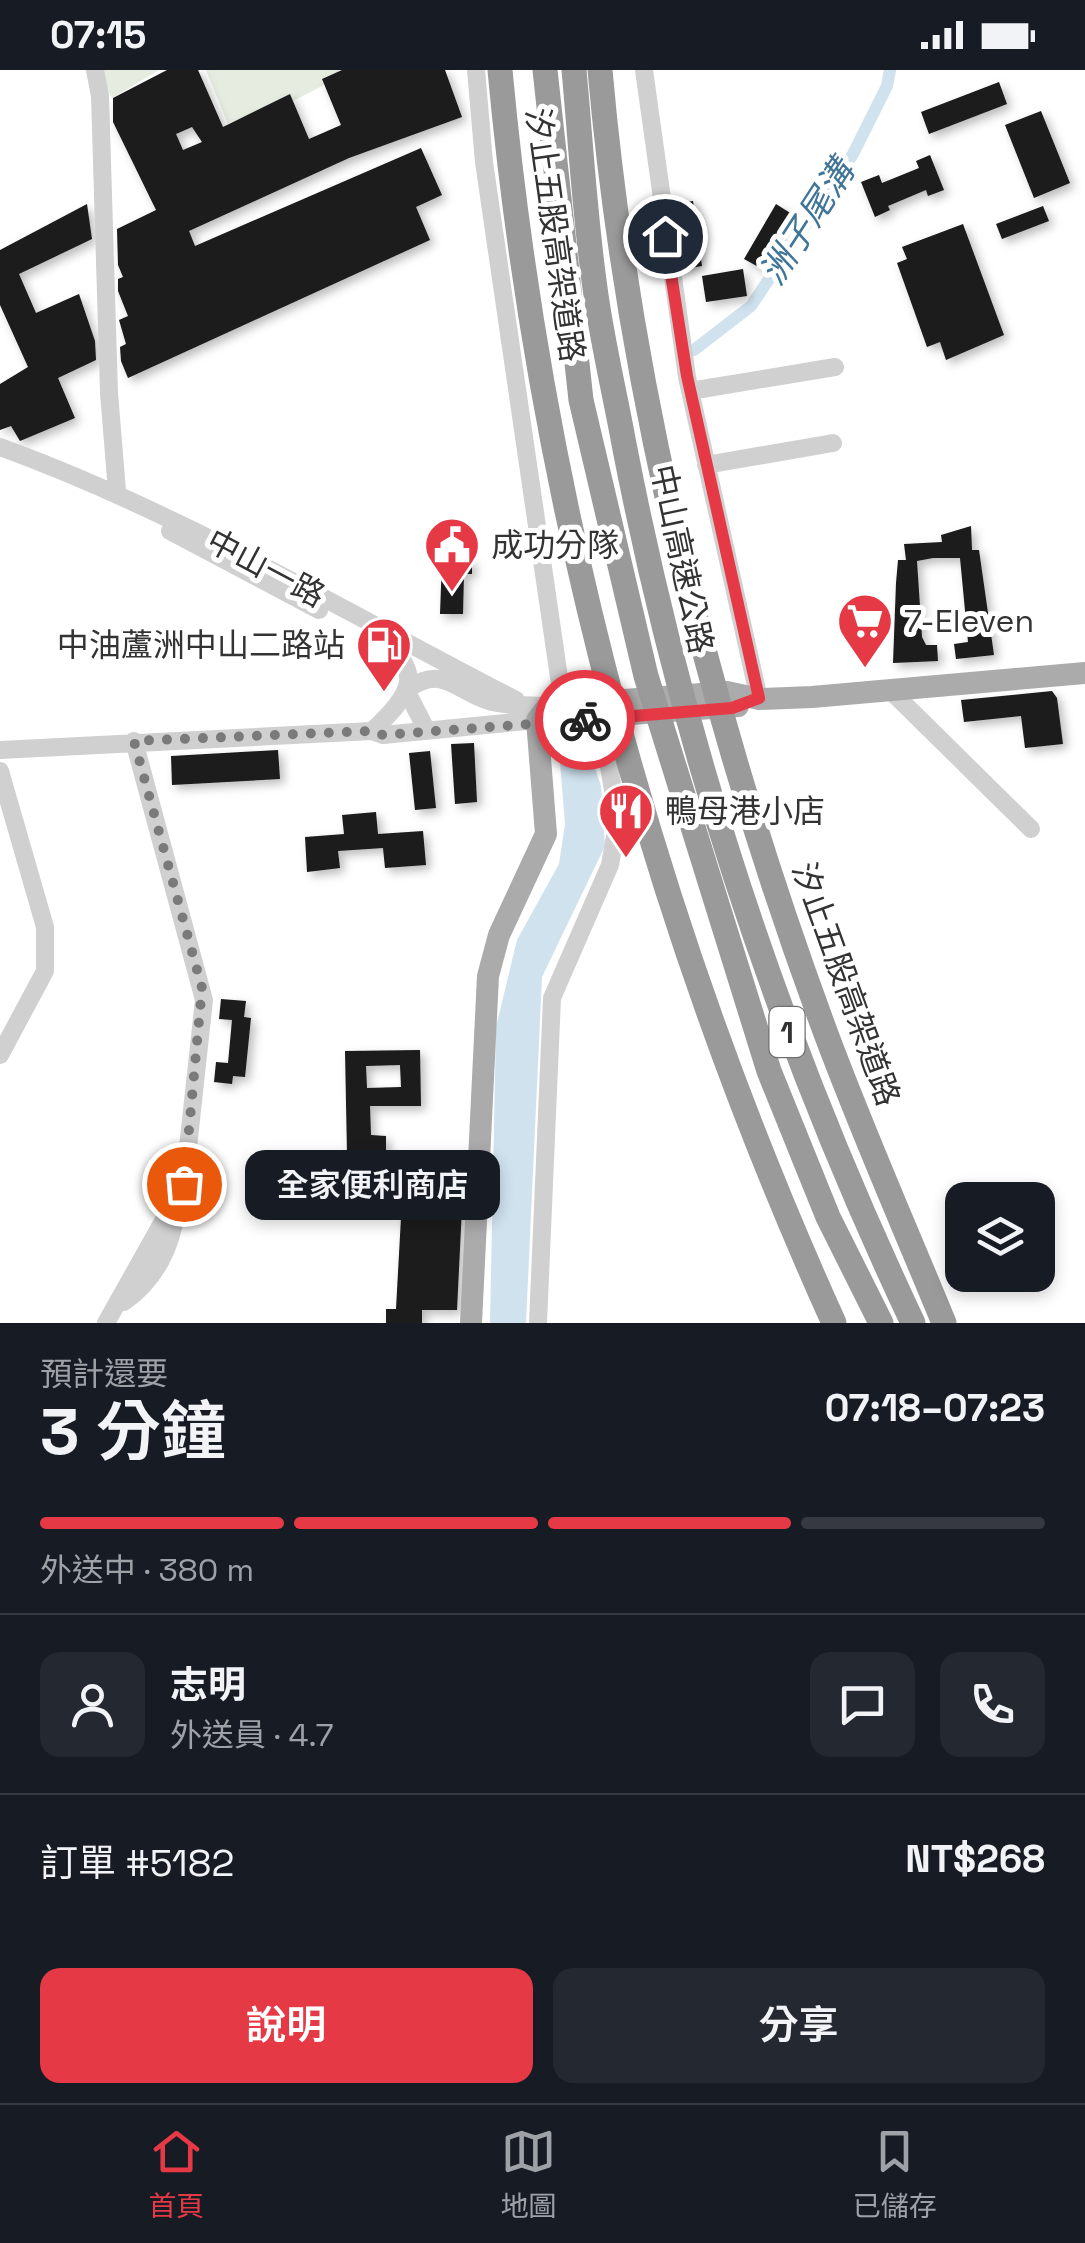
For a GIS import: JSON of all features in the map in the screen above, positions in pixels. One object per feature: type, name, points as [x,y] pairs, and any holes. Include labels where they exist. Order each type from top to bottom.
[{"type":"highway","name":"汐止五股高架道路","points":[[500,70],[536,352],[589,611],[623,750],[726,1062],[834,1323]]},
{"type":"highway","name":"中山高速公路","points":[[545,70],[581,400],[646,676],[676,732],[852,1196],[912,1323]]},
{"type":"highway","name":"中山高速公路","points":[[574,70],[596,296],[654,599],[674,674],[676,732],[769,1071],[828,1217],[881,1323]]},
{"type":"highway","name":"汐止五股高架道路","points":[[600,70],[625,298],[694,597],[752,820],[822,1024],[944,1323]]},
{"type":"main road","points":[[537,710],[726,692],[759,698],[891,691],[1085,673]]},
{"type":"main road","points":[[537,710],[600,720],[732,708],[759,698]]},
{"type":"main road","points":[[471,1323],[488,976],[500,935],[546,834],[537,710]]},
{"type":"street","points":[[95,70],[100,96],[109,393],[117,491]]},
{"type":"street","points":[[0,750],[372,731],[383,735],[537,710],[561,691],[558,646],[484,162],[476,70]]},
{"type":"street","points":[[644,70],[649,130],[689,384],[759,698]]},
{"type":"street","points":[[689,384],[835,367]]},
{"type":"street","points":[[706,465],[833,443]]},
{"type":"street","name":"中山一路","points":[[0,447],[117,491],[537,710]]},
{"type":"street","name":"中山一路","points":[[0,459],[121,505],[402,654],[409,670],[406,690]]},
{"type":"street","points":[[372,731],[394,710],[406,690],[424,678],[435,678],[492,702],[537,710]]},
{"type":"street","points":[[406,690],[426,729]]},
{"type":"street","points":[[891,691],[1031,829]]},
{"type":"street","points":[[538,1323],[552,998],[610,864],[618,819],[600,720]]},
{"type":"street","points":[[111,1315],[177,1200],[190,1150],[204,1000],[134,741]]},
{"type":"street","points":[[0,771],[45,927],[45,971],[0,1055]]},
{"type":"shaded area","points":[[105,70],[159,70],[112,98],[99,74]]},
{"type":"shaded area","points":[[206,70],[342,70],[322,79],[324,85],[293,101],[289,95],[228,124]]},
{"type":"water","points":[[584,735],[601,786],[605,846],[542,977],[526,1323],[490,1323],[496,1027],[517,940],[559,864],[565,824],[558,738]]},
{"type":"building","points":[[167,70],[198,70],[223,127],[290,94],[309,139],[341,125],[322,79],[342,70],[445,70],[462,117],[349,158],[189,231],[195,246],[421,148],[442,195],[416,207],[430,240],[128,378],[121,361],[120,347],[126,344],[119,320],[128,316],[118,291],[118,279],[123,277],[118,265],[117,229],[156,210],[113,122],[113,98]],"holes":[[[192,127],[202,142],[183,150],[176,134]]]},
{"type":"building","points":[[999,82],[1007,104],[929,134],[921,112]]},
{"type":"building","points":[[1041,111],[1070,183],[1034,198],[1005,125]]},
{"type":"building","points":[[930,155],[944,190],[928,196],[926,190],[888,206],[890,210],[875,217],[861,182],[879,175],[882,183],[919,168],[916,161]]},
{"type":"building","points":[[693,201],[702,266],[684,269],[675,204]]},
{"type":"building","points":[[87,204],[92,239],[19,274],[36,313],[79,294],[95,341],[96,360],[58,378],[75,418],[20,441],[11,426],[0,430],[0,384],[28,367],[0,305],[0,250]]},
{"type":"building","points":[[776,204],[795,216],[764,270],[744,259]]},
{"type":"building","points":[[1043,206],[1049,221],[1002,239],[996,224]]},
{"type":"building","points":[[963,224],[1004,335],[946,360],[940,342],[927,347],[897,263],[907,259],[902,247]]},
{"type":"building","points":[[743,269],[747,296],[706,302],[702,276]]},
{"type":"building","points":[[971,526],[972,550],[979,550],[994,655],[956,659],[954,644],[968,642],[960,558],[933,558],[917,561],[922,637],[926,645],[937,645],[938,661],[893,663],[898,560],[906,560],[904,544],[942,542],[941,535]]},
{"type":"building","name":"成功分隊","points":[[442,559],[472,559],[472,574],[464,574],[463,614],[440,614]]},
{"type":"building","points":[[1052,691],[1057,698],[1063,744],[1025,748],[1021,716],[964,722],[961,700]]},
{"type":"building","points":[[474,743],[477,802],[455,804],[451,744]]},
{"type":"building","points":[[278,750],[280,779],[172,785],[171,756]]},
{"type":"building","points":[[430,751],[436,808],[415,810],[409,753]]},
{"type":"building","points":[[376,812],[378,834],[423,831],[426,865],[385,868],[383,848],[338,851],[340,868],[307,872],[305,837],[344,834],[342,815]]},
{"type":"building","points":[[221,999],[246,1001],[244,1017],[251,1018],[245,1077],[233,1076],[232,1084],[214,1082],[216,1062],[228,1063],[232,1020],[219,1019]]},
{"type":"building","points":[[420,1050],[421,1106],[370,1106],[371,1135],[386,1136],[386,1154],[347,1154],[345,1051]],"holes":[[[400,1065],[401,1087],[367,1088],[366,1066]]]},
{"type":"building","points":[[458,1180],[463,1187],[457,1310],[422,1310],[422,1323],[386,1323],[386,1309],[396,1309],[403,1181]]},
{"type":"waterway","name":"洲子尾溝","points":[[694,350],[751,306],[853,154],[887,86],[890,70]]},
{"type":"way so far","points":[[184,1184],[204,1000],[134,741],[372,731],[383,735],[537,720],[585,720]]},
{"type":"place","name":"成功分隊","points":[[452,594]]},
{"type":"place","name":"7-Eleven","points":[[865,670]]},
{"type":"place","name":"中油蘆洲中山二路站","points":[[384,694]]},
{"type":"place","name":"鴨母港小店","points":[[626,860]]},
{"type":"place","name":"全家便利商店","points":[[184,1184]]},
{"type":"route","points":[[585,720],[732,708],[759,698],[687,376],[665,236]]}]
